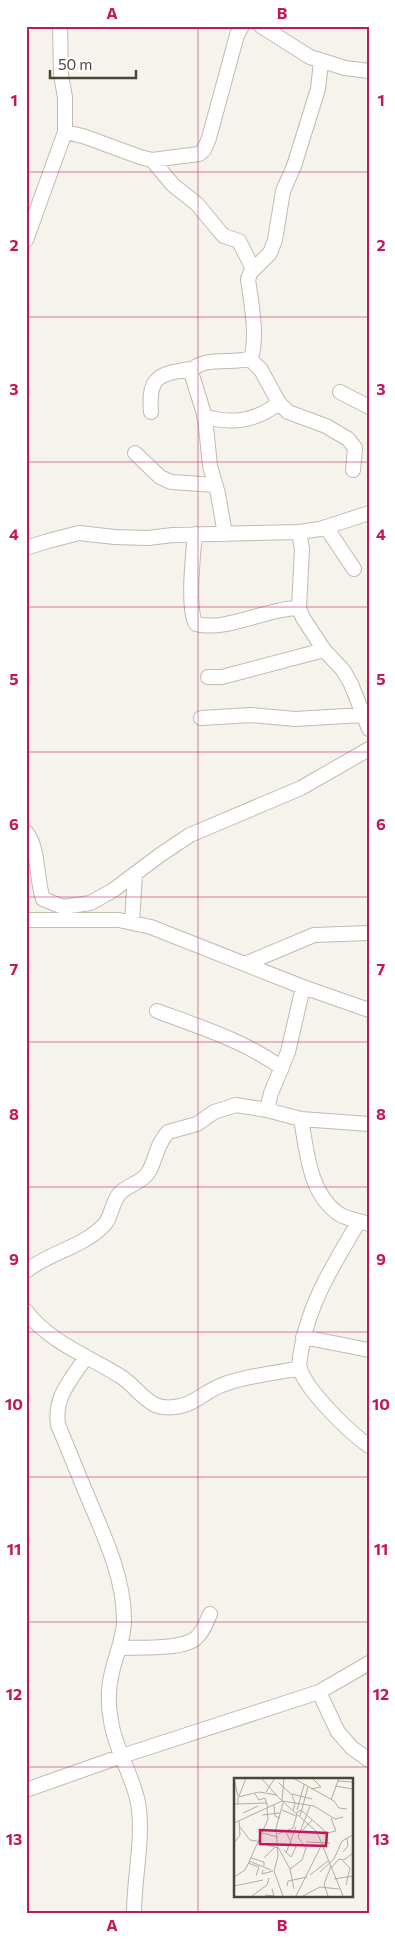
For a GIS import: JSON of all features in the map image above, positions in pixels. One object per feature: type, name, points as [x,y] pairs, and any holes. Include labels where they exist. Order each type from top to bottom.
[{"type":"street","points":[[26,240],[65,132],[65,97],[61,74],[60,26]]},
{"type":"street","points":[[65,132],[83,136],[152,160],[199,154],[204,150],[213,126],[237,35],[242,26]]},
{"type":"street","points":[[261,26],[321,62],[369,71]]},
{"type":"street","points":[[150,412],[150,395],[155,380],[168,373],[192,370],[201,363],[238,362],[250,358],[254,350],[248,279],[253,269],[270,253],[275,240],[283,191],[294,166],[318,89],[321,62]]},
{"type":"street","points":[[152,160],[173,185],[197,204],[224,236],[239,241],[253,269]]},
{"type":"street","points":[[250,358],[267,378],[279,403],[288,412],[326,426],[348,439],[355,448],[353,470]]},
{"type":"street","points":[[192,370],[191,375],[200,398],[204,416],[210,466],[225,534]]},
{"type":"street","points":[[340,392],[369,407]]},
{"type":"street","points":[[204,416],[224,420],[246,419],[262,415],[279,403]]},
{"type":"street","points":[[134,453],[160,477],[171,482],[215,485]]},
{"type":"street","points":[[26,548],[48,540],[79,534],[148,538],[195,534],[299,532],[326,527],[369,513]]},
{"type":"street","points":[[326,527],[354,569]]},
{"type":"street","points":[[299,532],[302,549],[300,608],[303,618],[324,650],[344,670],[369,729]]},
{"type":"street","points":[[195,534],[192,598],[193,620],[196,624],[201,626],[227,623],[287,608],[300,608]]},
{"type":"street","points":[[208,677],[222,677],[324,650]]},
{"type":"street","points":[[201,718],[251,715],[295,719],[363,715]]},
{"type":"street","points":[[26,832],[32,838],[43,899],[63,907],[90,903],[112,891],[190,835],[301,788],[369,749]]},
{"type":"street","points":[[132,922],[135,874]]},
{"type":"street","points":[[26,920],[132,922],[151,927],[303,987],[369,1010]]},
{"type":"street","points":[[245,964],[314,935],[369,933]]},
{"type":"street","points":[[267,1110],[271,1093],[292,1040],[303,987]]},
{"type":"street","points":[[158,1012],[236,1042],[268,1058],[282,1068]]},
{"type":"street","points":[[26,1271],[82,1241],[104,1224],[118,1195],[148,1173],[156,1150],[168,1132],[197,1124],[214,1112],[228,1107],[244,1105],[301,1118],[369,1124]]},
{"type":"street","points":[[301,1118],[314,1180],[324,1200],[340,1215],[364,1223],[322,1285],[304,1337],[300,1368],[308,1384],[320,1399],[369,1446]]},
{"type":"street","points":[[26,1312],[35,1323],[48,1333],[126,1380],[152,1404],[175,1407],[199,1400],[219,1386],[235,1380],[300,1368]]},
{"type":"street","points":[[304,1337],[369,1350]]},
{"type":"street","points":[[86,1357],[59,1399],[56,1412],[58,1425],[113,1559],[125,1619],[111,1673],[109,1697],[111,1722],[138,1803],[140,1823],[134,1913]]},
{"type":"street","points":[[119,1648],[189,1642],[200,1634],[210,1614]]},
{"type":"street","points":[[26,1790],[122,1756],[318,1692],[369,1664]]},
{"type":"street","points":[[318,1692],[338,1732],[352,1748],[369,1760]]}]
